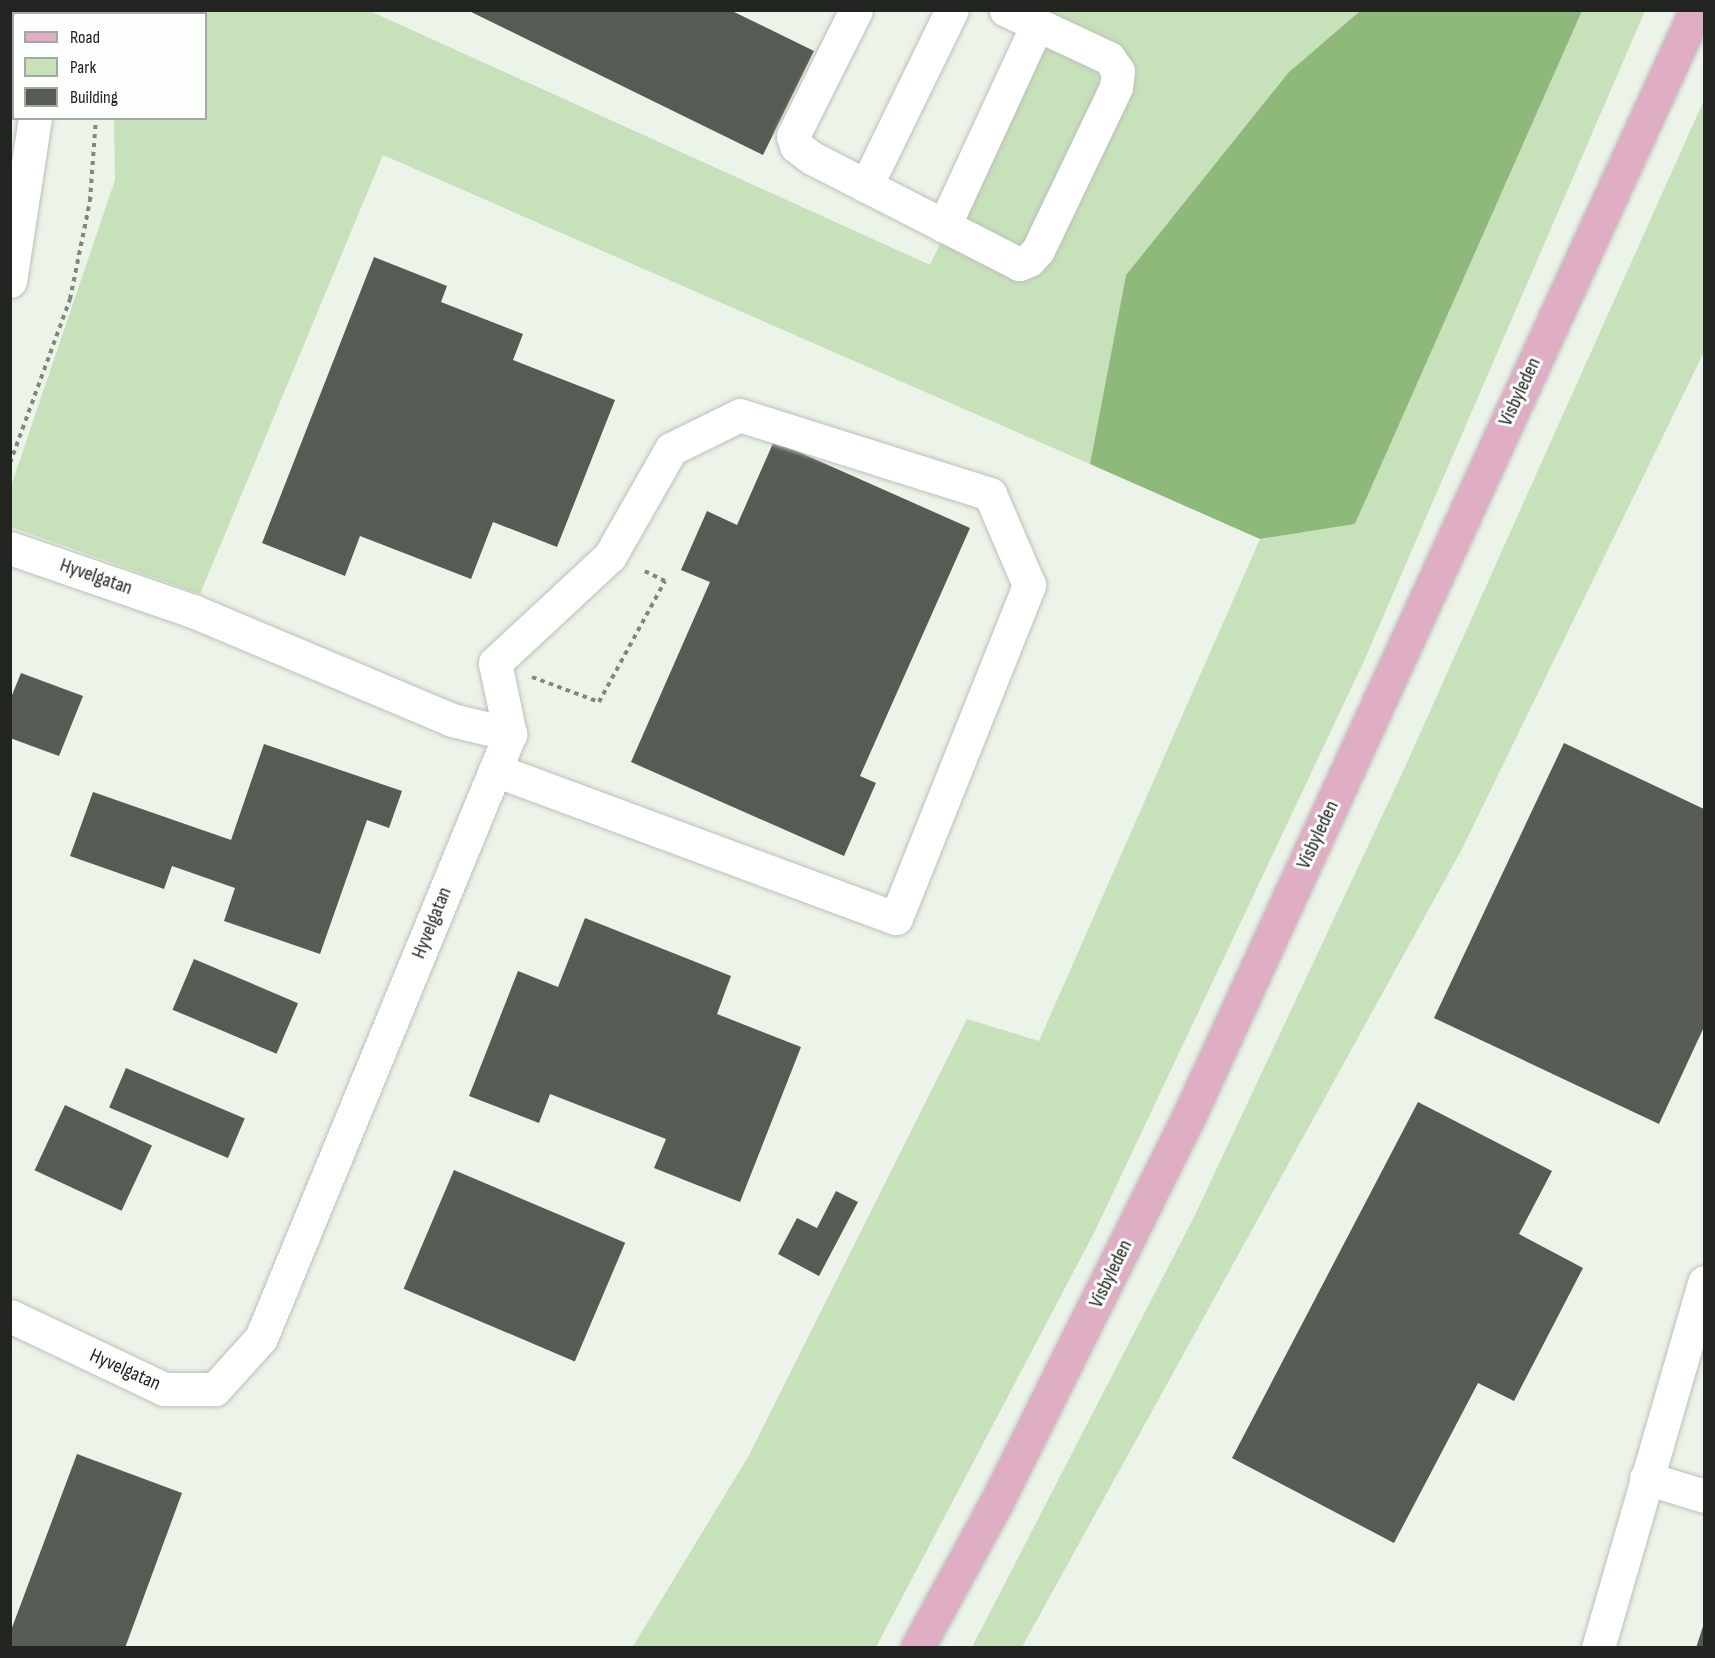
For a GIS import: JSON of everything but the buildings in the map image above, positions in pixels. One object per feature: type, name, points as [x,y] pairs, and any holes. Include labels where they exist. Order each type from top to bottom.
[{"type":"main road","name":"Visbyleden","points":[[917,1647],[1001,1492],[1189,1116],[1696,10]]},
{"type":"street","points":[[856,10],[793,135],[796,146],[812,158],[1019,264],[1029,260],[1038,250],[1116,87],[1118,71],[1109,58],[1006,10]]},
{"type":"street","points":[[866,186],[952,10]]},
{"type":"street","points":[[944,226],[1037,25]]},
{"type":"street","points":[[10,281],[35,120]]},
{"type":"street","points":[[495,770],[896,918],[1029,585],[990,494],[740,415],[671,449],[610,556],[495,663],[510,734]]},
{"type":"street","name":"Hyvelgatan","points":[[10,548],[193,611],[452,720],[510,734],[261,1338],[215,1389],[164,1389],[10,1316]]},
{"type":"street","points":[[1598,1647],[1704,1281]]},
{"type":"street","points":[[1646,1478],[1704,1496]]},
{"type":"path","points":[[10,463],[70,298],[90,201],[96,120]]},
{"type":"path","points":[[495,663],[599,702],[665,581],[610,556]]},
{"type":"green space","points":[[114,11],[370,11],[930,265],[1050,11],[1360,11],[1288,73],[1126,275],[1090,464],[383,155],[200,594],[11,527],[11,486],[115,180],[114,120],[207,120],[207,12]]},
{"type":"green space","points":[[1360,11],[1582,11],[1355,524],[1260,539],[1090,464],[1126,275],[1288,73]]},
{"type":"green space","points":[[1582,11],[1645,11],[1364,661],[1095,1231],[876,1647],[632,1648],[748,1457],[967,1019],[1039,1041],[1260,539],[1355,524]]},
{"type":"green space","points":[[1704,100],[1704,352],[1462,849],[1022,1647],[972,1647],[1195,1215],[1405,767]]}]
